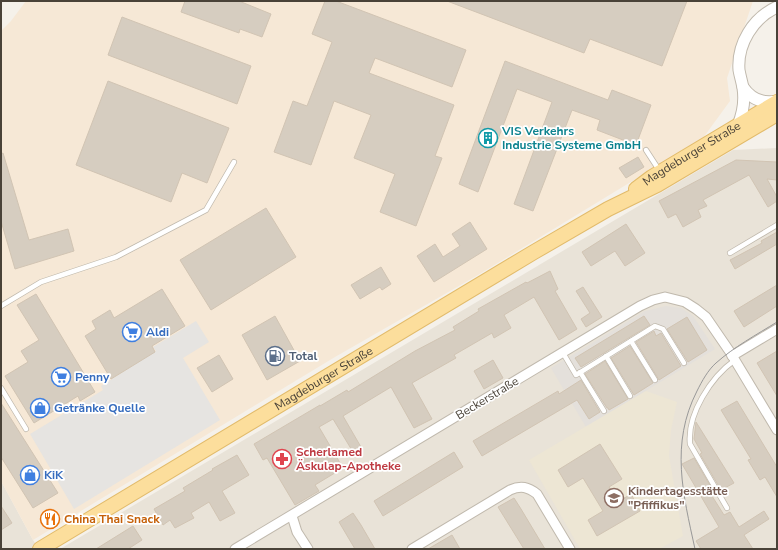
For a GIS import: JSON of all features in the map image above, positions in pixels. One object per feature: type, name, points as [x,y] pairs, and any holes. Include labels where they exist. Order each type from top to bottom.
[{"type":"main road","name":"Magdeburger Straße","points":[[608,209],[660,172],[777,102]]},
{"type":"main road","name":"Magdeburger Straße","points":[[40,549],[468,291],[608,209],[657,185],[777,114]]},
{"type":"street","points":[[738,125],[743,110],[743,87],[739,69],[739,60],[743,43],[752,27],[758,20],[777,7]]},
{"type":"street","points":[[743,87],[756,99],[766,102],[777,102]]},
{"type":"street","points":[[756,127],[777,124]]},
{"type":"street","name":"Beckerstraße","points":[[235,549],[646,303],[665,297],[685,302],[706,317],[732,356],[777,430]]},
{"type":"street","points":[[732,356],[777,329]]},
{"type":"street","points":[[412,549],[510,490],[518,487],[529,488],[537,494],[570,549]]},
{"type":"street","points":[[292,516],[297,532],[308,549]]},
{"type":"lane","points":[[646,150],[660,172]]},
{"type":"lane","points":[[1,306],[41,282],[116,256],[206,210],[234,162]]},
{"type":"lane","points":[[730,253],[777,225]]},
{"type":"lane","points":[[562,353],[576,375],[655,326],[663,329],[684,363]]},
{"type":"lane","points":[[631,341],[655,380]]},
{"type":"lane","points":[[606,356],[630,396]]},
{"type":"lane","points":[[726,508],[690,444],[689,438],[697,408],[708,388],[732,356]]},
{"type":"lane","points":[[580,372],[604,410]]},
{"type":"lane","points":[[1,388],[26,428]]},
{"type":"shaded area","points":[[26,1],[753,1],[727,78],[730,101],[703,138],[478,275],[335,357],[33,540],[1,481],[1,31],[11,21]]},
{"type":"shaded area","points":[[777,148],[777,549],[60,549],[733,150]]},
{"type":"shaded area","points":[[666,306],[681,308],[693,316],[715,349],[586,427],[551,368],[645,311]]},
{"type":"shaded area","points":[[196,321],[209,342],[183,358],[220,420],[74,509],[30,434],[103,390],[101,386],[156,351],[153,347]]},
{"type":"shaded area","name":"Kindertagesstätte \"Pfiffikus\"","points":[[646,391],[677,402],[671,430],[669,456],[683,536],[659,549],[580,549],[529,460]]},
{"type":"shaded area","points":[[1,481],[33,540],[39,549],[1,549]]},
{"type":"building","points":[[185,1],[239,1],[271,14],[262,37],[240,29],[239,33],[181,12]]},
{"type":"building","points":[[325,1],[336,1],[466,50],[452,87],[375,58],[369,73],[454,105],[435,156],[442,158],[416,226],[380,212],[395,174],[354,158],[371,115],[334,101],[311,165],[274,152],[293,101],[307,106],[332,42],[312,34]]},
{"type":"building","points":[[447,1],[687,1],[662,66],[590,39],[584,53]]},
{"type":"building","points":[[122,17],[251,66],[237,104],[108,55]]},
{"type":"building","name":"VIS Verkehrs Industrie Systeme GmbH","points":[[505,61],[608,100],[612,90],[651,105],[636,145],[597,130],[600,120],[572,110],[533,211],[514,204],[552,102],[517,89],[478,192],[459,184]]},
{"type":"building","points":[[108,81],[229,128],[207,183],[182,173],[171,202],[76,165]]},
{"type":"building","points":[[3,153],[29,240],[68,229],[74,251],[15,269],[1,221],[1,154]]},
{"type":"building","points":[[638,157],[644,167],[626,178],[619,168]]},
{"type":"building","points":[[736,160],[777,162],[777,180],[767,179],[777,197],[777,201],[768,207],[749,175],[703,200],[707,206],[698,210],[701,217],[683,227],[676,214],[668,218],[659,201]]},
{"type":"building","points":[[266,208],[296,257],[211,310],[180,260]]},
{"type":"building","points":[[470,222],[487,249],[434,282],[417,256],[435,244],[443,257],[460,246],[452,234]]},
{"type":"building","points":[[626,224],[645,253],[625,266],[615,251],[591,266],[582,252]]},
{"type":"building","points":[[777,232],[777,244],[735,269],[730,260],[762,243],[761,241]]},
{"type":"building","points":[[381,267],[391,284],[382,290],[380,287],[360,299],[351,285]]},
{"type":"building","points":[[550,271],[558,289],[555,291],[577,329],[559,340],[534,297],[504,315],[511,328],[494,338],[492,333],[454,355],[456,358],[412,383],[432,419],[414,428],[391,387],[343,416],[361,447],[353,452],[333,419],[319,427],[343,468],[315,485],[319,491],[295,505],[267,458],[263,460],[254,444],[347,390],[348,392],[415,351],[455,330],[453,327],[479,311],[478,309],[526,282],[527,283]]},
{"type":"building","points":[[777,285],[777,306],[744,327],[734,311]]},
{"type":"building","points":[[583,287],[602,317],[586,327],[581,319],[590,313],[576,291]]},
{"type":"building","name":"Aldi","points":[[162,289],[185,326],[152,346],[155,352],[111,379],[85,336],[96,329],[92,321],[110,310],[114,318]]},
{"type":"building","points":[[36,294],[95,392],[80,401],[78,396],[34,423],[5,376],[28,362],[21,351],[39,340],[17,305]]},
{"type":"building","points":[[275,316],[300,361],[267,380],[242,335]]},
{"type":"building","points":[[644,316],[650,325],[581,367],[575,358]]},
{"type":"building","points":[[687,317],[707,350],[688,362],[667,329]]},
{"type":"building","points":[[654,331],[656,336],[661,333],[681,366],[659,380],[636,342]]},
{"type":"building","points":[[630,346],[653,383],[634,395],[611,358]]},
{"type":"building","points":[[777,351],[777,396],[757,363]]},
{"type":"building","points":[[219,355],[233,379],[212,392],[197,368]]},
{"type":"building","points":[[493,360],[503,378],[484,389],[474,371]]},
{"type":"building","points":[[605,361],[628,399],[609,410],[585,374]]},
{"type":"building","points":[[581,380],[600,412],[589,419],[577,400],[482,456],[473,441],[558,391],[559,394]]},
{"type":"building","points":[[737,401],[777,467],[777,497],[765,477],[760,480],[748,460],[751,459],[721,410]]},
{"type":"building","name":"KiK","points":[[1,403],[58,493],[33,508],[1,457]]},
{"type":"building","points":[[696,422],[734,483],[721,490],[700,454],[702,453],[694,439]]},
{"type":"building","points":[[600,444],[622,479],[609,487],[618,502],[631,494],[640,511],[597,536],[588,520],[603,511],[583,478],[568,487],[558,470]]},
{"type":"building","points":[[454,452],[463,467],[383,516],[374,501]]},
{"type":"building","points":[[237,455],[249,475],[222,491],[235,513],[220,521],[209,502],[191,513],[194,518],[175,528],[170,520],[163,525],[154,509],[185,491],[183,488],[213,470],[212,469]]},
{"type":"building","points":[[694,458],[715,494],[712,496],[724,515],[730,512],[739,527],[764,511],[769,519],[744,535],[753,549],[701,549],[696,541],[719,527],[682,464]]},
{"type":"building","points":[[514,498],[545,549],[524,549],[498,507]]},
{"type":"building","points":[[1,506],[12,523],[1,530]]},
{"type":"building","points":[[353,513],[375,549],[355,549],[339,522]]},
{"type":"building","points":[[133,526],[142,540],[128,549],[96,549]]},
{"type":"building","points":[[452,535],[460,549],[428,549]]},
{"type":"tram line","points":[[695,549],[686,509],[681,469],[681,450],[689,411],[701,383],[713,366],[738,346],[777,322]]},
{"type":"place","name":"VIS Verkehrs Industrie Systeme GmbH","points":[[488,138]]},
{"type":"place","name":"Aldi","points":[[132,332]]},
{"type":"place","name":"Total","points":[[275,356]]},
{"type":"place","name":"Penny","points":[[61,377]]},
{"type":"place","name":"Getränke Quelle","points":[[40,408]]},
{"type":"place","name":"Scherlamed Äskulap-Apotheke","points":[[282,459]]},
{"type":"place","name":"KiK","points":[[30,475]]},
{"type":"place","name":"Kindertagesstätte \"Pfiffikus\"","points":[[614,498]]},
{"type":"place","name":"China Thai Snack","points":[[50,519]]}]
